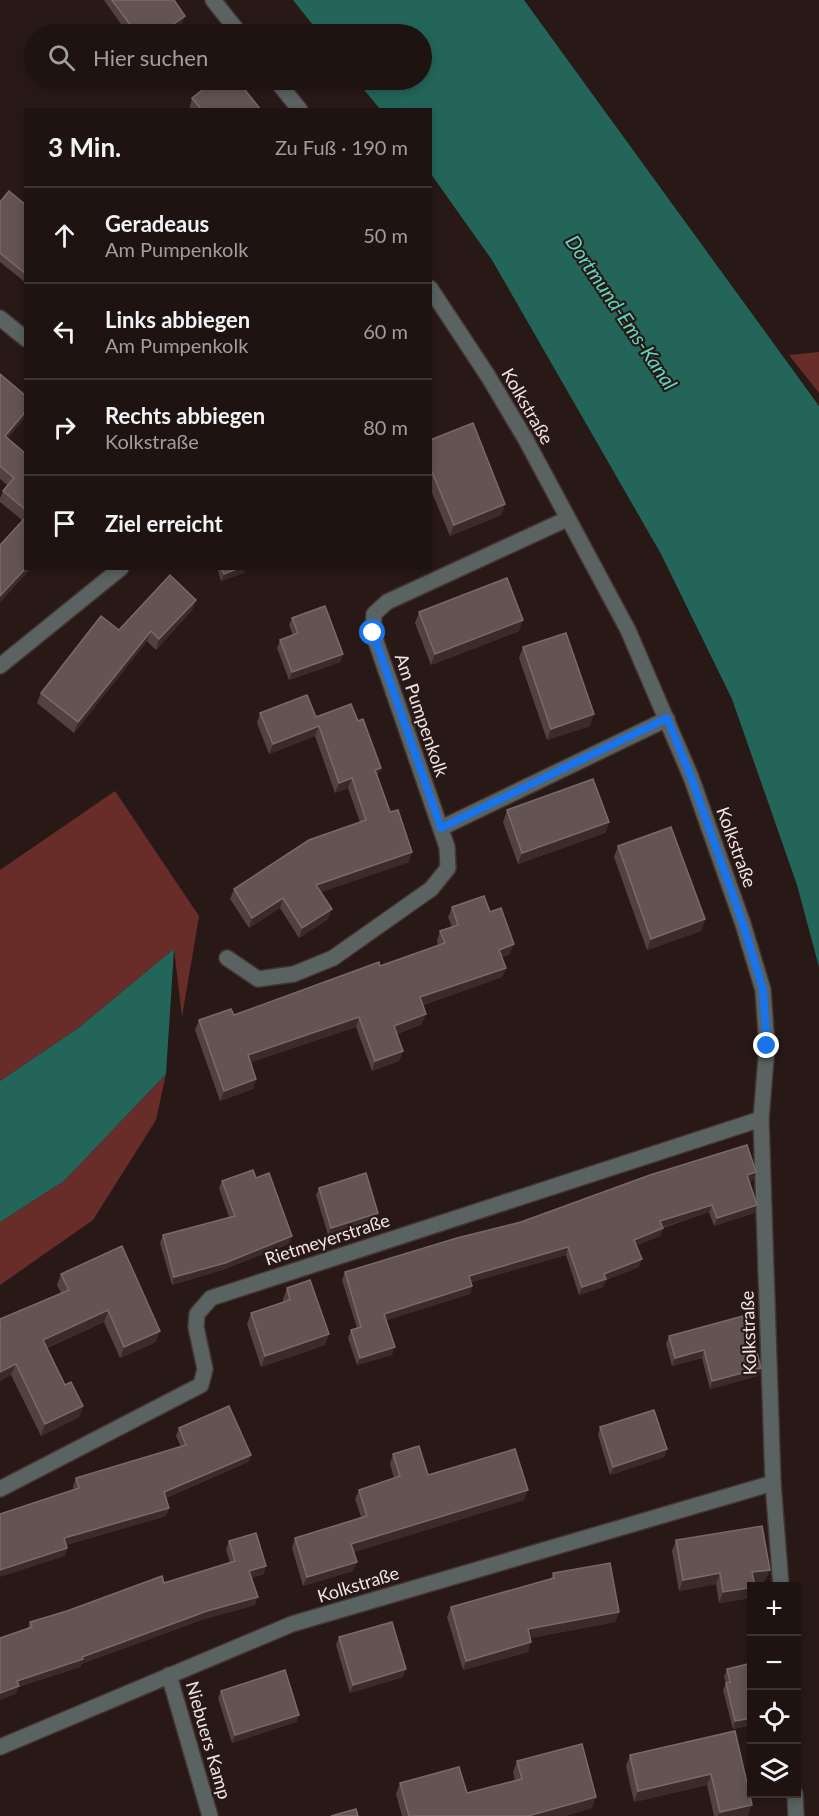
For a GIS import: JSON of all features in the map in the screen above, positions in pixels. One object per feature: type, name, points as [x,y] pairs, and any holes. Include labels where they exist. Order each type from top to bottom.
[{"type":"street","points":[[213,0],[232,24]]},
{"type":"street","points":[[284,90],[298,108]]},
{"type":"street","name":"Kolkstraße","points":[[432,291],[488,376],[628,630],[691,777],[743,924],[763,990],[767,1046],[761,1119],[773,1483],[781,1582]]},
{"type":"street","points":[[0,318],[24,337]]},
{"type":"street","name":"Am Pumpenkolk","points":[[227,958],[258,979],[294,974],[333,958],[431,890],[448,868],[447,847],[373,633],[374,614],[387,602],[567,519]]},
{"type":"street","points":[[0,666],[118,570]]},
{"type":"street","points":[[441,828],[667,718]]},
{"type":"street","name":"Rietmeyerstraße","points":[[0,1489],[201,1385],[205,1369],[196,1327],[197,1314],[211,1298],[761,1119]]},
{"type":"street","name":"Kolkstraße","points":[[0,1747],[292,1624],[773,1483]]},
{"type":"street","name":"Niebuers Kamp","points":[[169,1675],[210,1816]]},
{"type":"street","points":[[795,1798],[796,1816]]},
{"type":"shaded area","points":[[819,352],[819,393],[789,355]]},
{"type":"shaded area","points":[[115,791],[199,916],[182,1017],[174,949],[77,1029],[0,1081],[0,870]]},
{"type":"shaded area","points":[[166,1074],[156,1120],[93,1220],[0,1285],[0,1222],[64,1181]]},
{"type":"water","name":"Dortmund-Ems-Kanal","points":[[293,0],[524,0],[819,406],[819,967],[797,885],[732,699],[661,554],[492,260],[432,175],[432,108],[379,108],[364,90],[432,90],[432,24],[312,24]]},
{"type":"water","points":[[174,949],[166,1074],[64,1181],[0,1222],[0,1081],[77,1029]]},
{"type":"building","points":[[112,0],[174,0],[185,16],[173,24],[130,24]]},
{"type":"building","points":[[202,90],[245,90],[259,108],[200,108],[192,98]]},
{"type":"building","points":[[9,191],[24,203],[24,272],[0,253],[0,202]]},
{"type":"building","points":[[0,374],[24,394],[24,413],[5,436],[24,452],[24,508],[3,491],[14,478],[0,466]]},
{"type":"building","points":[[473,423],[505,504],[454,525],[432,472],[432,439]]},
{"type":"building","points":[[24,519],[24,570],[0,596],[0,545]]},
{"type":"building","points":[[222,570],[234,570],[224,574]]},
{"type":"building","points":[[170,575],[196,600],[159,639],[151,631],[78,722],[41,693],[101,616],[119,630]]},
{"type":"building","points":[[507,578],[523,620],[435,654],[419,612]]},
{"type":"building","points":[[325,606],[343,654],[292,672],[280,640],[298,633],[292,618]]},
{"type":"building","points":[[566,633],[594,714],[551,729],[523,647]]},
{"type":"building","points":[[307,695],[316,717],[351,704],[358,721],[363,719],[381,768],[375,770],[390,812],[398,810],[412,852],[316,885],[332,909],[302,928],[283,898],[252,918],[234,889],[309,840],[366,820],[352,778],[339,783],[319,726],[273,744],[260,713]]},
{"type":"building","points":[[593,779],[609,822],[522,853],[507,810]]},
{"type":"building","points":[[671,827],[705,919],[651,939],[618,846]]},
{"type":"building","points":[[484,896],[490,912],[501,908],[514,944],[499,950],[506,968],[420,997],[426,1014],[394,1026],[403,1051],[375,1061],[359,1017],[248,1055],[256,1079],[224,1091],[199,1020],[231,1009],[234,1015],[379,962],[380,966],[445,943],[440,931],[458,925],[452,907]]},
{"type":"building","points":[[747,1145],[756,1172],[747,1175],[757,1205],[717,1218],[712,1205],[660,1221],[663,1228],[634,1240],[642,1259],[604,1274],[606,1279],[582,1287],[568,1247],[469,1276],[472,1286],[384,1314],[395,1347],[360,1358],[351,1330],[361,1327],[345,1272],[457,1238],[521,1222],[650,1175]]},
{"type":"building","points":[[253,1170],[256,1178],[269,1173],[292,1236],[225,1263],[174,1277],[163,1235],[235,1216],[222,1181]]},
{"type":"building","points":[[366,1173],[378,1213],[331,1228],[319,1188]]},
{"type":"building","points":[[122,1246],[160,1331],[124,1347],[108,1310],[43,1340],[65,1385],[71,1382],[83,1406],[45,1424],[16,1364],[0,1372],[0,1319],[69,1290],[61,1274]]},
{"type":"building","points":[[310,1280],[329,1334],[265,1356],[251,1313],[290,1300],[287,1288]]},
{"type":"building","points":[[747,1315],[761,1368],[712,1381],[704,1350],[675,1358],[669,1336]]},
{"type":"building","points":[[229,1406],[251,1455],[164,1492],[169,1508],[64,1538],[67,1548],[0,1570],[0,1514],[79,1488],[76,1478],[186,1445],[179,1428]]},
{"type":"building","points":[[654,1410],[667,1449],[613,1467],[600,1427]]},
{"type":"building","points":[[419,1446],[428,1475],[515,1449],[528,1490],[351,1544],[357,1562],[307,1577],[295,1538],[367,1516],[359,1490],[400,1476],[393,1454]]},
{"type":"building","points":[[762,1526],[770,1570],[752,1572],[754,1582],[747,1582],[747,1588],[723,1592],[720,1573],[683,1580],[676,1540]]},
{"type":"building","points":[[256,1533],[266,1566],[249,1571],[258,1597],[207,1611],[82,1657],[83,1659],[17,1681],[19,1686],[0,1693],[0,1638],[32,1627],[30,1622],[162,1576],[164,1583],[235,1561],[229,1541]]},
{"type":"building","points":[[610,1563],[619,1612],[528,1629],[531,1642],[466,1661],[451,1607],[554,1578],[553,1573]]},
{"type":"building","points":[[392,1622],[406,1669],[353,1685],[339,1637]]},
{"type":"building","points":[[747,1664],[747,1719],[735,1721],[726,1683],[730,1682],[727,1669]]},
{"type":"building","points":[[285,1670],[299,1715],[235,1735],[221,1691]]},
{"type":"building","points":[[735,1731],[747,1783],[747,1798],[750,1798],[752,1805],[720,1812],[711,1774],[638,1791],[630,1755]]},
{"type":"building","points":[[582,1744],[596,1797],[528,1816],[409,1816],[400,1783],[459,1767],[467,1793],[522,1779],[517,1761]]},
{"type":"building","points":[[356,1809],[358,1816],[331,1816]]},
{"type":"route","points":[[373,633],[441,828],[667,718],[691,777],[743,924],[763,990],[767,1046]]}]
